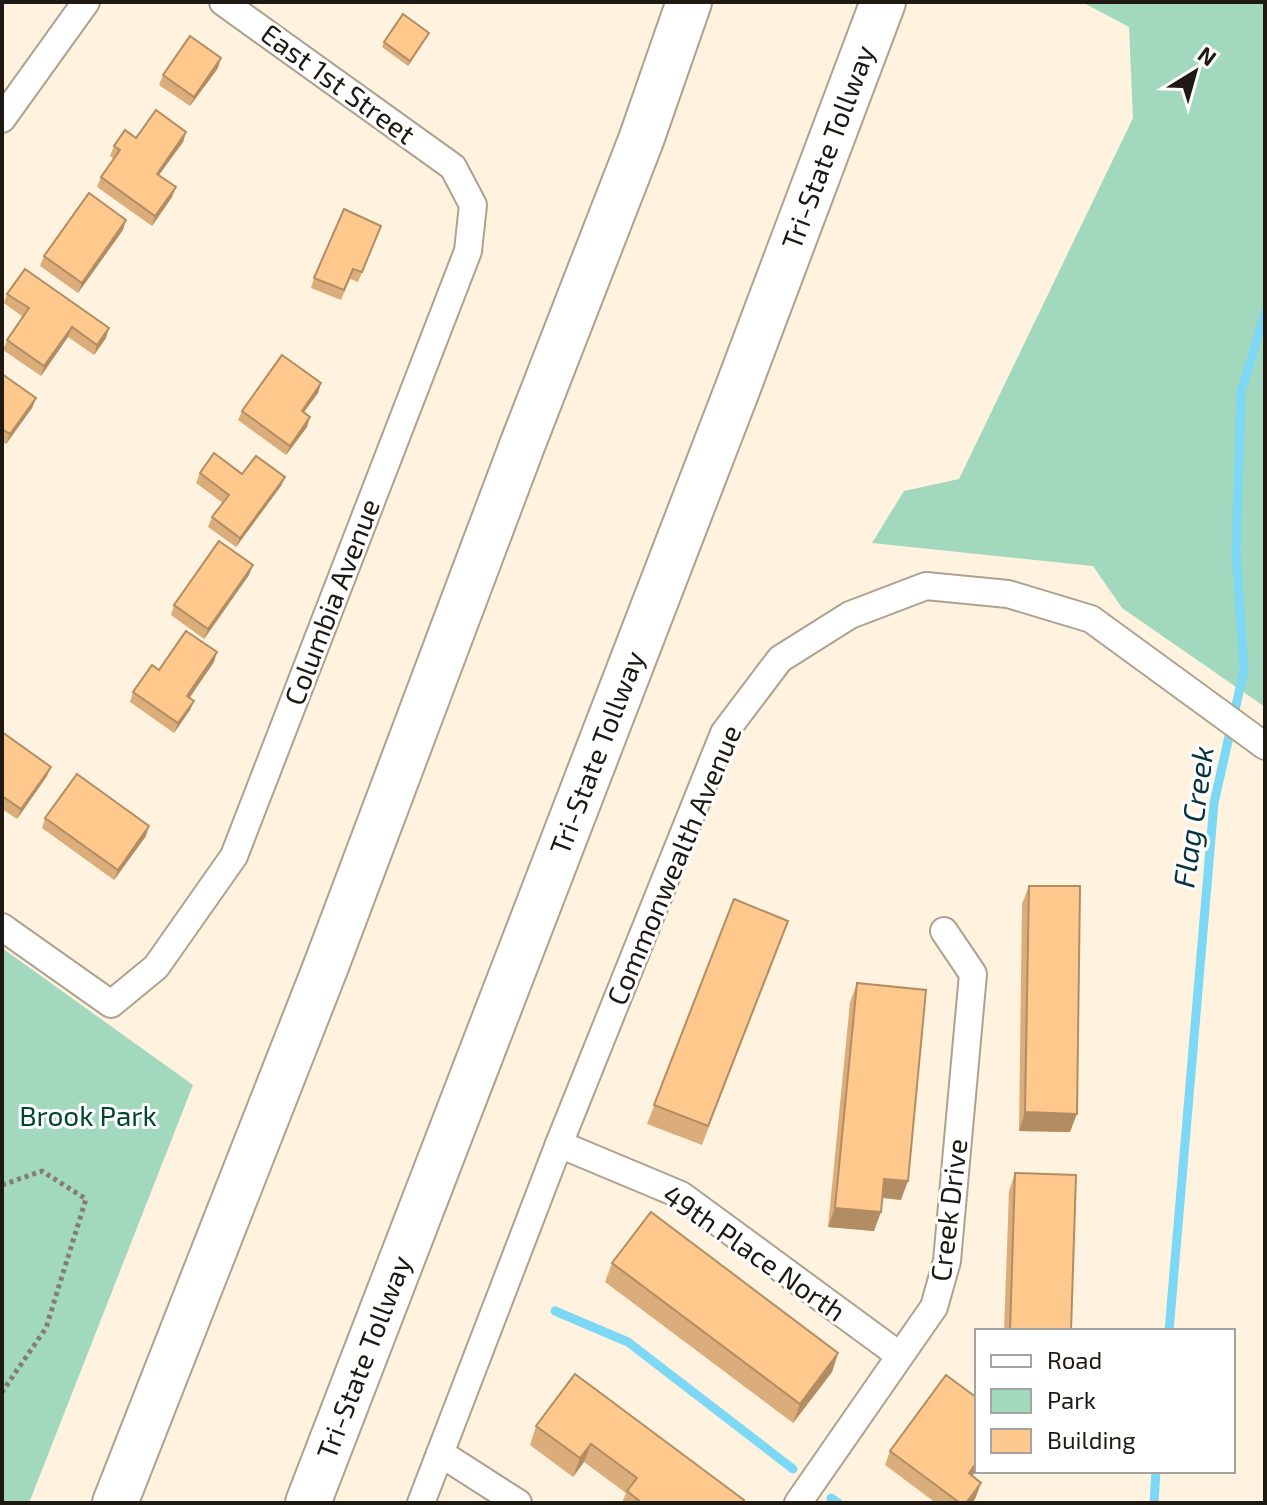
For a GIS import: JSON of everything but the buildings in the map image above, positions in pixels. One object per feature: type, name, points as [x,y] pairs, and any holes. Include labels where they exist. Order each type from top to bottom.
[{"type":"highway","points":[[115,1503],[332,951],[641,140],[689,2]]},
{"type":"highway","name":"Tri-State Tollway","points":[[308,1503],[726,420],[883,2]]},
{"type":"street","points":[[2,119],[86,2]]},
{"type":"street","name":"East 1st Street","points":[[223,2],[453,167]]},
{"type":"street","name":"Columbia Avenue","points":[[2,927],[111,1004],[156,967],[234,856],[468,251],[473,205],[453,167]]},
{"type":"street","name":"Commonwealth Avenue","points":[[421,1503],[559,1144],[724,733],[780,659],[850,615],[926,586],[1008,594],[1091,619],[1265,746]]},
{"type":"street","name":"Creek Drive","points":[[798,1503],[934,1307],[947,1261],[973,974],[944,931]]},
{"type":"street","name":"49th Place North","points":[[559,1144],[681,1195],[899,1355]]},
{"type":"street","points":[[440,1453],[518,1503]]},
{"type":"path","points":[[2,1185],[42,1171],[86,1199],[46,1328],[2,1392]]},
{"type":"green space","points":[[1082,2],[1265,2],[1265,707],[1122,608],[1093,566],[872,543],[904,491],[959,479],[1133,118],[1129,27]]},
{"type":"green space","name":"Brook Park","points":[[2,948],[193,1085],[29,1503],[2,1503]]},
{"type":"waterway","name":"Flag Creek","points":[[1169,1329],[1214,803],[1244,670],[1236,551],[1241,392],[1265,313]]},
{"type":"waterway","points":[[555,1311],[628,1342],[793,1469]]},
{"type":"waterway","name":"Flag Creek","points":[[1154,1503],[1156,1473]]},
{"type":"waterway","points":[[831,1498],[838,1503]]}]
